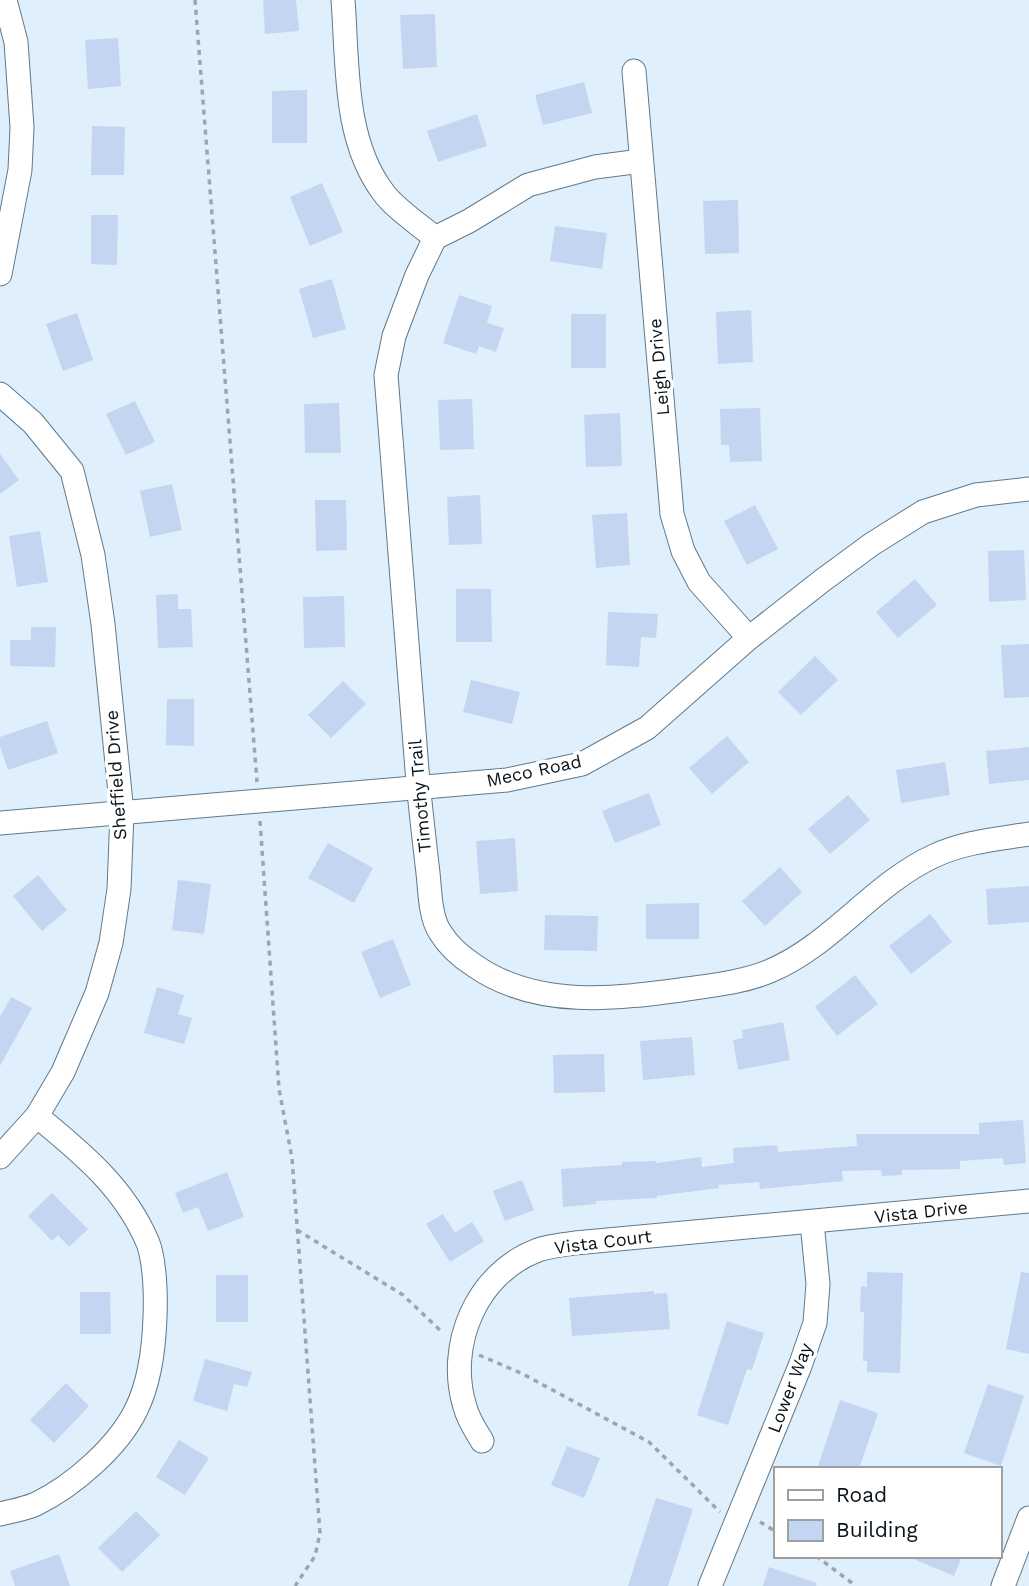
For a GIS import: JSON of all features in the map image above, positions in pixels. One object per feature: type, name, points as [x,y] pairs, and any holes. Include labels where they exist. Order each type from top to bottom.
[{"type":"street","points":[[0,274],[20,170],[22,127],[16,42],[5,0]]},
{"type":"street","points":[[343,0],[352,112],[358,143],[383,194],[435,238],[528,185],[595,167],[641,161]]},
{"type":"street","name":"Leigh Drive","points":[[634,71],[672,514],[682,551],[699,582],[749,638]]},
{"type":"street","name":"Timothy Trail","points":[[435,238],[417,275],[394,336],[386,375],[419,788],[431,900],[439,930],[458,955],[491,977],[532,993],[584,999],[725,984],[770,971],[796,956],[836,929],[899,877],[934,856],[965,845],[1029,834]]},
{"type":"street","name":"Sheffield Drive","points":[[0,394],[33,423],[72,471],[93,555],[103,624],[122,813],[119,889],[111,943],[97,993],[63,1072],[37,1116],[0,1157]]},
{"type":"street","name":"Meco Road","points":[[0,823],[507,780],[582,764],[647,728],[749,638],[872,544],[923,512],[976,495],[1029,489]]},
{"type":"street","points":[[0,1514],[34,1505],[72,1481],[103,1453],[136,1411],[145,1388],[154,1342],[156,1298],[149,1246],[141,1230],[122,1195],[99,1169],[37,1116]]},
{"type":"street","name":"Vista Drive","points":[[812,1222],[1029,1201]]},
{"type":"street","name":"Vista Court","points":[[482,1441],[465,1408],[459,1377],[460,1344],[469,1317],[489,1284],[509,1266],[538,1250],[588,1242],[812,1222]]},
{"type":"street","name":"Lower Way","points":[[710,1586],[800,1366],[814,1323],[818,1284],[812,1222]]},
{"type":"street","points":[[1003,1586],[1029,1518]]},
{"type":"path","points":[[297,1230],[403,1295],[438,1329],[460,1344],[523,1374],[649,1442],[724,1516],[758,1521],[774,1530]]},
{"type":"path","points":[[819,1558],[856,1586]]},
{"type":"building","points":[[263,0],[296,0],[299,31],[265,34]]},
{"type":"building","points":[[435,14],[437,67],[403,69],[400,15]]},
{"type":"building","points":[[118,38],[121,86],[88,89],[85,40]]},
{"type":"building","points":[[584,82],[592,113],[543,125],[535,95]]},
{"type":"building","points":[[307,90],[307,143],[272,143],[272,91]]},
{"type":"building","points":[[477,114],[487,146],[438,162],[427,131]]},
{"type":"building","points":[[92,126],[125,127],[124,175],[91,175]]},
{"type":"building","points":[[322,183],[343,232],[310,246],[290,197]]},
{"type":"building","points":[[738,200],[739,253],[705,254],[703,201]]},
{"type":"building","points":[[91,215],[118,215],[117,265],[91,264]]},
{"type":"building","points":[[555,226],[607,233],[602,269],[550,261]]},
{"type":"building","points":[[332,279],[346,329],[313,338],[299,289]]},
{"type":"building","points":[[459,295],[492,306],[487,323],[504,328],[496,352],[479,346],[476,354],[443,343]]},
{"type":"building","points":[[751,310],[753,362],[718,364],[716,312]]},
{"type":"building","points":[[77,313],[93,360],[63,371],[46,324]]},
{"type":"building","points":[[571,314],[606,314],[606,368],[571,368]]},
{"type":"building","points":[[472,399],[474,449],[440,450],[438,400]]},
{"type":"building","points":[[135,401],[155,442],[126,455],[106,414]]},
{"type":"building","points":[[339,403],[341,453],[305,453],[304,404]]},
{"type":"building","points":[[760,408],[762,461],[730,462],[729,445],[721,445],[720,409]]},
{"type":"building","points":[[620,413],[622,466],[586,467],[584,415]]},
{"type":"building","points":[[0,454],[19,480],[0,494]]},
{"type":"building","points":[[172,484],[182,530],[150,537],[140,491]]},
{"type":"building","points":[[480,495],[482,544],[449,545],[447,497]]},
{"type":"building","points":[[315,500],[346,500],[347,550],[316,551]]},
{"type":"building","points":[[755,505],[778,549],[747,565],[724,521]]},
{"type":"building","points":[[627,513],[630,565],[596,568],[592,515]]},
{"type":"building","points":[[40,531],[48,582],[17,587],[9,536]]},
{"type":"building","points":[[1024,550],[1026,600],[989,602],[988,551]]},
{"type":"building","points":[[915,579],[937,605],[898,638],[876,612]]},
{"type":"building","points":[[456,589],[491,589],[492,642],[456,642]]},
{"type":"building","points":[[178,594],[178,609],[191,609],[193,647],[158,648],[156,595]]},
{"type":"building","points":[[344,596],[345,647],[304,648],[303,597]]},
{"type":"building","points":[[608,612],[658,614],[656,638],[641,637],[639,667],[606,665]]},
{"type":"building","points":[[31,627],[56,627],[55,667],[10,666],[10,640],[31,640]]},
{"type":"building","points":[[1029,644],[1029,697],[1004,698],[1001,645]]},
{"type":"building","points":[[815,656],[838,680],[801,715],[778,692]]},
{"type":"building","points":[[471,680],[520,692],[512,724],[463,712]]},
{"type":"building","points":[[343,681],[366,704],[331,738],[308,715]]},
{"type":"building","points":[[167,699],[194,699],[194,746],[166,745]]},
{"type":"building","points":[[47,721],[58,753],[8,770],[0,746],[0,737]]},
{"type":"building","points":[[727,736],[749,762],[712,794],[689,768]]},
{"type":"building","points":[[1029,747],[1029,780],[989,784],[986,751]]},
{"type":"building","points":[[945,762],[950,795],[901,803],[896,770]]},
{"type":"building","points":[[649,793],[661,825],[615,843],[602,811]]},
{"type":"building","points":[[848,795],[870,820],[830,854],[808,829]]},
{"type":"building","points":[[515,838],[518,891],[480,894],[476,841]]},
{"type":"building","points":[[328,843],[373,868],[354,903],[308,878]]},
{"type":"building","points":[[780,867],[802,892],[765,926],[742,901]]},
{"type":"building","points":[[38,875],[67,910],[42,931],[13,896]]},
{"type":"building","points":[[178,880],[211,884],[204,934],[172,930]]},
{"type":"building","points":[[1029,886],[1029,922],[988,925],[986,889]]},
{"type":"building","points":[[699,903],[699,939],[646,939],[646,904]]},
{"type":"building","points":[[930,914],[952,942],[911,974],[889,946]]},
{"type":"building","points":[[545,915],[598,916],[597,951],[544,950]]},
{"type":"building","points":[[393,939],[411,985],[380,998],[361,952]]},
{"type":"building","points":[[855,975],[878,1004],[837,1036],[815,1007]]},
{"type":"building","points":[[157,987],[184,995],[178,1014],[192,1018],[184,1044],[144,1033]]},
{"type":"building","points":[[11,997],[32,1008],[0,1066],[0,1017]]},
{"type":"building","points":[[783,1022],[790,1060],[738,1070],[733,1040],[743,1038],[742,1030]]},
{"type":"building","points":[[692,1037],[695,1075],[643,1080],[640,1041]]},
{"type":"building","points":[[604,1054],[605,1092],[554,1093],[553,1055]]},
{"type":"building","points":[[1023,1120],[1026,1163],[1004,1165],[1003,1158],[960,1161],[960,1169],[902,1170],[902,1175],[882,1176],[881,1170],[842,1171],[843,1181],[760,1189],[759,1182],[718,1185],[719,1188],[657,1198],[596,1201],[596,1204],[563,1207],[561,1169],[622,1165],[622,1162],[656,1163],[701,1157],[702,1167],[734,1163],[733,1148],[777,1145],[778,1152],[857,1146],[856,1134],[979,1134],[979,1123]]},
{"type":"building","points":[[227,1172],[244,1217],[208,1231],[198,1207],[183,1213],[175,1193]]},
{"type":"building","points":[[522,1180],[534,1210],[505,1221],[493,1191]]},
{"type":"building","points":[[52,1193],[88,1229],[69,1247],[58,1235],[52,1241],[28,1216]]},
{"type":"building","points":[[443,1214],[455,1233],[472,1222],[484,1241],[450,1262],[426,1224]]},
{"type":"building","points":[[867,1272],[903,1273],[900,1373],[867,1372],[867,1361],[863,1361],[864,1312],[860,1312],[861,1286],[867,1287]]},
{"type":"building","points":[[1021,1272],[1029,1273],[1029,1354],[1006,1349]]},
{"type":"building","points":[[216,1275],[248,1275],[248,1322],[216,1322]]},
{"type":"building","points":[[654,1291],[654,1294],[667,1293],[670,1329],[572,1336],[569,1298]]},
{"type":"building","points":[[80,1292],[110,1292],[111,1334],[80,1334]]},
{"type":"building","points":[[727,1321],[764,1333],[752,1370],[747,1369],[728,1425],[697,1415]]},
{"type":"building","points":[[205,1359],[252,1372],[247,1387],[234,1384],[227,1411],[193,1401]]},
{"type":"building","points":[[66,1383],[89,1406],[54,1443],[30,1420]]},
{"type":"building","points":[[988,1384],[1024,1396],[1001,1466],[964,1453]]},
{"type":"building","points":[[840,1400],[878,1413],[860,1467],[818,1467]]},
{"type":"building","points":[[179,1440],[209,1458],[185,1495],[156,1477]]},
{"type":"building","points":[[567,1446],[600,1458],[584,1498],[551,1485]]},
{"type":"building","points":[[656,1498],[693,1509],[668,1586],[628,1586]]},
{"type":"building","points":[[136,1511],[160,1535],[122,1572],[98,1548]]},
{"type":"building","points":[[59,1554],[70,1586],[15,1586],[10,1571]]},
{"type":"building","points":[[911,1558],[961,1558],[954,1576]]},
{"type":"building","points":[[769,1567],[817,1583],[816,1586],[763,1586]]}]
